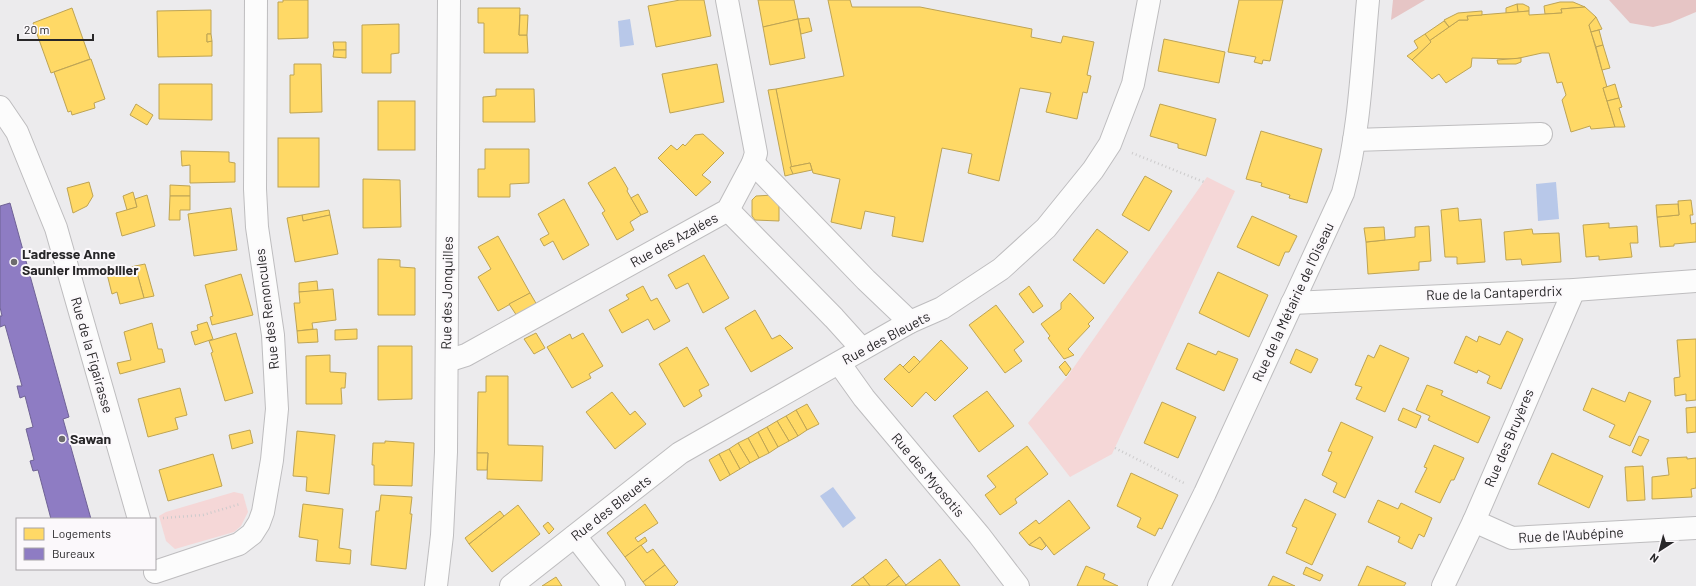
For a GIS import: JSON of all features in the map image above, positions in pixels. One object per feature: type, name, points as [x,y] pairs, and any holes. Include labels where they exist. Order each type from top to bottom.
[{"type":"street","name":"Rue des Renoncules","points":[[156,576],[239,544],[252,534],[259,522],[262,512],[272,460],[277,409],[273,335],[257,227],[255,189],[256,0]]},
{"type":"street","name":"Rue des Jonquilles","points":[[436,586],[442,535],[446,452],[448,0]]},
{"type":"street","name":"Rue des Azalées","points":[[447,361],[466,354],[728,210],[753,163],[756,153],[727,0]]},
{"type":"street","name":"Rue des Bleuets","points":[[511,586],[680,453],[910,322],[942,308],[1001,270],[1046,228],[1093,170],[1110,144],[1134,84],[1149,0]]},
{"type":"street","name":"Rue de la Métairie de l'Oiseau","points":[[1159,586],[1205,493],[1342,193],[1350,167],[1354,140],[1368,0]]},
{"type":"street","name":"Rue de la Figairasse","points":[[0,106],[17,132],[56,228],[139,518]]},
{"type":"street","points":[[1354,140],[1541,134]]},
{"type":"street","points":[[753,163],[866,280],[910,322]]},
{"type":"street","points":[[728,210],[834,318],[862,349]]},
{"type":"street","name":"Rue de la Cantaperdrix","points":[[1292,303],[1574,290],[1696,281]]},
{"type":"street","name":"Rue des Bruyères","points":[[1443,586],[1474,521],[1574,290]]},
{"type":"street","name":"Rue des Myosotis","points":[[839,363],[864,398],[979,535],[1018,586]]},
{"type":"street","name":"Rue de l'Aubépine","points":[[1474,521],[1512,538],[1696,528]]},
{"type":"street","points":[[576,536],[614,586]]},
{"type":"path","points":[[1110,144],[1204,182]]},
{"type":"path","points":[[1115,448],[1205,493]]},
{"type":"path","points":[[164,518],[203,515],[245,503]]},
{"type":"shaded area","points":[[1393,0],[1425,0],[1391,20]]},
{"type":"shaded area","points":[[1609,0],[1696,0],[1696,12],[1670,23],[1653,27],[1630,23]]},
{"type":"shaded area","points":[[1207,177],[1235,191],[1112,454],[1070,477],[1028,423],[1067,377]]},
{"type":"shaded area","points":[[234,492],[243,494],[248,512],[241,526],[234,532],[175,549],[166,541],[159,516],[166,512]]},
{"type":"water","points":[[630,19],[634,45],[620,47],[618,21]]},
{"type":"water","points":[[1556,182],[1559,219],[1538,221],[1536,184]]},
{"type":"water","points":[[833,487],[856,518],[843,528],[820,496]]},
{"type":"building: Logements","points":[[283,0],[308,0],[308,38],[278,39],[278,2],[283,2]]},
{"type":"building: Logements","points":[[680,0],[704,0],[711,36],[656,47],[648,6]]},
{"type":"building: Logements","points":[[758,0],[794,0],[798,19],[763,27]]},
{"type":"building: Logements","points":[[828,0],[850,0],[852,7],[920,7],[1032,29],[1031,37],[1061,43],[1063,36],[1094,42],[1087,75],[1091,76],[1087,93],[1083,92],[1077,119],[1046,112],[1051,93],[1020,88],[999,181],[968,173],[972,154],[942,148],[923,242],[892,236],[895,217],[865,211],[861,229],[831,222],[840,179],[813,173],[810,163],[790,167],[776,89],[844,76]]},
{"type":"building: Logements","points":[[1239,0],[1283,0],[1270,61],[1263,60],[1262,64],[1254,62],[1256,57],[1228,52]]},
{"type":"building: Logements","points":[[1560,2],[1573,2],[1585,7],[1561,9],[1562,13],[1545,14],[1544,6]]},
{"type":"building: Logements","points":[[1517,4],[1523,4],[1529,7],[1529,11],[1518,12]]},
{"type":"building: Logements","points":[[1517,4],[1518,12],[1506,13],[1506,8]]},
{"type":"building: Logements","points":[[1585,7],[1596,17],[1589,25],[1607,87],[1603,88],[1615,127],[1591,129],[1590,126],[1571,132],[1562,100],[1566,95],[1562,82],[1557,83],[1549,53],[1542,53],[1515,59],[1472,58],[1471,67],[1446,83],[1439,74],[1432,79],[1412,60],[1431,42],[1429,41],[1459,20],[1468,20],[1467,16],[1529,11],[1529,15],[1562,13],[1561,9]]},
{"type":"building: Logements","points":[[72,8],[90,59],[51,73],[33,23]]},
{"type":"building: Logements","points":[[478,8],[520,8],[519,35],[527,35],[528,53],[484,53],[484,23],[478,23]]},
{"type":"building: Logements","points":[[211,10],[211,34],[207,34],[207,42],[212,41],[212,56],[158,57],[157,11]]},
{"type":"building: Logements","points":[[1482,11],[1482,15],[1467,16],[1468,20],[1459,20],[1449,27],[1444,20],[1458,13]]},
{"type":"building: Logements","points":[[520,15],[528,15],[527,35],[519,35]]},
{"type":"building: Logements","points":[[1596,17],[1602,29],[1591,32],[1589,25]]},
{"type":"building: Logements","points":[[809,18],[812,31],[801,34],[798,19]]},
{"type":"building: Logements","points":[[798,19],[805,58],[770,65],[763,27]]},
{"type":"building: Logements","points":[[1444,21],[1449,27],[1429,41],[1425,34]]},
{"type":"building: Logements","points":[[399,24],[399,53],[391,54],[391,73],[362,73],[362,25]]},
{"type":"building: Logements","points":[[1599,30],[1603,45],[1596,47],[1591,32]]},
{"type":"building: Logements","points":[[207,34],[211,34],[212,41],[207,42]]},
{"type":"building: Logements","points":[[1425,34],[1431,42],[1412,60],[1407,56],[1418,48],[1414,41]]},
{"type":"building: Logements","points":[[1164,39],[1225,52],[1219,83],[1158,71]]},
{"type":"building: Logements","points":[[333,42],[346,42],[346,50],[334,50]]},
{"type":"building: Logements","points":[[1603,45],[1610,68],[1602,70],[1596,47]]},
{"type":"building: Logements","points":[[334,50],[346,50],[346,58],[333,57]]},
{"type":"building: Logements","points":[[1521,58],[1521,62],[1516,64],[1498,64],[1497,60]]},
{"type":"building: Logements","points":[[91,59],[105,99],[94,103],[95,108],[72,115],[71,111],[68,112],[54,72]]},
{"type":"building: Logements","points":[[294,64],[321,64],[322,112],[290,113],[290,75],[294,75]]},
{"type":"building: Logements","points":[[717,64],[724,102],[670,113],[662,74]]},
{"type":"building: Logements","points":[[159,84],[212,84],[212,120],[159,119]]},
{"type":"building: Logements","points":[[1615,84],[1619,98],[1607,101],[1603,88]]},
{"type":"building: Logements","points":[[496,89],[534,89],[535,122],[483,122],[483,97],[496,96]]},
{"type":"building: Logements","points":[[776,89],[793,174],[785,176],[768,90]]},
{"type":"building: Logements","points":[[1619,98],[1622,107],[1619,108],[1625,127],[1615,127],[1607,101]]},
{"type":"building: Logements","points":[[378,101],[415,101],[415,150],[378,150]]},
{"type":"building: Logements","points":[[136,104],[153,115],[147,125],[130,115]]},
{"type":"building: Logements","points":[[1160,104],[1216,119],[1206,156],[1178,148],[1178,144],[1150,136]]},
{"type":"building: Logements","points":[[1261,131],[1322,149],[1307,203],[1289,198],[1290,195],[1261,186],[1262,183],[1246,179]]},
{"type":"building: Logements","points":[[703,134],[724,153],[702,175],[711,182],[696,196],[658,158],[671,145],[677,150],[683,144],[685,146],[695,135]]},
{"type":"building: Logements","points":[[278,138],[319,138],[319,187],[278,187]]},
{"type":"building: Logements","points":[[485,149],[529,149],[529,183],[510,184],[510,197],[478,197],[478,169],[485,169]]},
{"type":"building: Logements","points":[[181,151],[229,152],[229,162],[235,163],[235,182],[190,183],[190,165],[182,166]]},
{"type":"building: Logements","points":[[810,163],[812,170],[793,174],[790,167]]},
{"type":"building: Logements","points":[[615,167],[641,215],[630,222],[634,230],[617,240],[602,213],[605,211],[588,183]]},
{"type":"building: Logements","points":[[1145,176],[1172,191],[1149,231],[1122,215]]},
{"type":"building: Logements","points":[[363,179],[400,180],[401,227],[363,228]]},
{"type":"building: Logements","points":[[89,182],[93,196],[87,206],[73,213],[67,188]]},
{"type":"building: Logements","points":[[170,185],[190,186],[190,196],[170,196]]},
{"type":"building: Logements","points":[[133,192],[137,207],[127,210],[123,196]]},
{"type":"building: Logements","points":[[638,194],[648,212],[641,215],[631,198]]},
{"type":"building: Logements","points":[[147,195],[155,226],[122,236],[116,213],[137,207],[135,199]]},
{"type":"building: Logements","points":[[774,195],[779,199],[779,221],[755,220],[752,216],[752,200],[756,196]]},
{"type":"building: Logements","points":[[170,196],[190,196],[190,210],[180,210],[180,220],[169,220]]},
{"type":"building: Logements","points":[[564,199],[589,245],[563,260],[553,241],[544,246],[540,239],[549,234],[538,214]]},
{"type":"building: Logements","points":[[1691,200],[1693,215],[1690,215],[1691,224],[1696,223],[1696,242],[1660,247],[1657,217],[1679,215],[1678,201]]},
{"type":"building: Logements","points":[[1678,204],[1679,215],[1657,217],[1656,205]]},
{"type":"building: Logements","points":[[231,208],[237,250],[194,256],[188,214]]},
{"type":"building: Logements","points":[[1458,208],[1459,221],[1481,219],[1485,262],[1457,264],[1457,257],[1445,257],[1441,210]]},
{"type":"building: Logements","points":[[329,210],[330,215],[303,221],[302,215]]},
{"type":"building: Logements","points":[[302,215],[303,221],[330,215],[338,254],[295,262],[287,218]]},
{"type":"building: Logements","points":[[1252,216],[1297,236],[1289,252],[1285,252],[1279,266],[1237,247]]},
{"type":"building: Logements","points":[[1609,223],[1609,228],[1637,226],[1638,243],[1630,243],[1632,257],[1599,260],[1599,256],[1586,257],[1583,225]]},
{"type":"building: Logements","points":[[1429,226],[1431,261],[1419,262],[1419,270],[1368,274],[1366,242],[1415,237],[1415,227]]},
{"type":"building: Logements","points":[[1384,227],[1385,240],[1366,242],[1364,228]]},
{"type":"building: Logements","points":[[1097,229],[1128,252],[1104,284],[1073,260]]},
{"type":"building: Logements","points":[[1532,229],[1533,234],[1559,233],[1561,262],[1522,265],[1521,259],[1506,260],[1504,232]]},
{"type":"building: Logements","points":[[498,236],[530,293],[498,311],[478,277],[491,269],[478,247]]},
{"type":"building: Logements","points":[[704,255],[729,298],[703,313],[688,283],[676,289],[668,275]]},
{"type":"building: Logements","points":[[378,259],[400,260],[400,267],[415,268],[415,315],[378,315]]},
{"type":"building: Logements","points":[[145,264],[154,296],[144,298],[135,266]]},
{"type":"building: Logements","points":[[135,266],[144,298],[120,304],[117,292],[112,294],[107,274]]},
{"type":"building: Logements","points":[[1218,272],[1268,295],[1249,337],[1199,313]]},
{"type":"building: Logements","points":[[241,274],[253,315],[212,325],[210,317],[213,316],[205,285]]},
{"type":"building: Logements","points":[[317,281],[318,291],[299,292],[299,283]]},
{"type":"building: Logements","points":[[643,286],[651,301],[657,298],[670,321],[654,330],[648,319],[622,333],[609,310],[629,299],[626,295]]},
{"type":"building: Logements","points":[[1029,286],[1043,306],[1033,313],[1019,294]]},
{"type":"building: Logements","points":[[333,289],[336,320],[312,323],[313,329],[297,331],[294,303],[300,303],[299,292]]},
{"type":"building: Logements","points":[[530,293],[537,305],[517,316],[509,304]]},
{"type":"building: Logements","points":[[1070,293],[1094,318],[1088,324],[1090,326],[1068,349],[1074,355],[1064,359],[1048,338],[1050,336],[1041,324],[1061,309],[1061,303]]},
{"type":"building: Logements","points":[[996,305],[1024,342],[1014,350],[1022,361],[1005,373],[969,325]]},
{"type":"building: Logements","points":[[755,310],[772,339],[780,335],[793,348],[751,372],[725,328]]},
{"type":"building: Logements","points":[[207,322],[213,339],[195,345],[191,332],[198,330],[197,325]]},
{"type":"building: Logements","points":[[152,323],[158,349],[162,349],[165,362],[120,374],[117,363],[131,360],[124,332]]},
{"type":"building: Logements","points":[[317,329],[318,342],[298,343],[297,331]]},
{"type":"building: Logements","points":[[357,329],[357,339],[335,340],[335,330]]},
{"type":"building: Logements","points":[[1507,331],[1523,339],[1501,389],[1487,383],[1490,376],[1478,370],[1477,373],[1454,363],[1466,336],[1477,342],[1479,336],[1500,345]]},
{"type":"building: Logements","points":[[236,333],[253,393],[225,401],[209,341]]},
{"type":"building: Logements","points":[[536,333],[545,348],[534,354],[524,339]]},
{"type":"building: Logements","points":[[583,333],[603,366],[589,374],[591,378],[572,388],[547,347],[570,334],[572,339]]},
{"type":"building: Logements","points":[[1696,339],[1696,400],[1686,401],[1686,394],[1675,396],[1674,378],[1680,377],[1677,340]]},
{"type":"building: Logements","points":[[941,340],[968,368],[935,401],[926,392],[912,407],[884,379],[900,364],[909,373]]},
{"type":"building: Logements","points":[[1188,343],[1216,355],[1218,351],[1238,359],[1224,391],[1176,369]]},
{"type":"building: Logements","points":[[1380,345],[1409,358],[1385,412],[1356,399],[1362,387],[1355,385],[1368,355],[1374,358]]},
{"type":"building: Logements","points":[[378,346],[412,346],[412,399],[378,400]]},
{"type":"building: Logements","points":[[687,347],[709,385],[699,390],[702,396],[684,407],[659,364]]},
{"type":"building: Logements","points":[[1296,349],[1318,359],[1311,373],[1290,363]]},
{"type":"building: Logements","points":[[330,355],[330,372],[346,373],[345,388],[341,388],[342,404],[306,404],[306,356]]},
{"type":"building: Logements","points":[[914,356],[920,362],[909,373],[903,367]]},
{"type":"building: Logements","points":[[1065,361],[1071,369],[1066,376],[1059,367]]},
{"type":"building: Logements","points":[[486,376],[508,376],[508,445],[543,446],[542,481],[487,479],[488,453],[477,453],[478,392],[486,392]]},
{"type":"building: Logements","points":[[1427,385],[1443,391],[1441,395],[1490,417],[1478,443],[1428,420],[1430,416],[1416,410]]},
{"type":"building: Logements","points":[[180,388],[187,415],[175,418],[178,429],[148,437],[138,399]]},
{"type":"building: Logements","points":[[1592,388],[1625,402],[1629,392],[1651,401],[1630,446],[1609,437],[1615,425],[1583,410]]},
{"type":"building: Logements","points":[[987,391],[1014,426],[979,452],[953,416]]},
{"type":"building: Logements","points":[[612,392],[630,415],[635,411],[646,424],[615,449],[586,412]]},
{"type":"building: Logements","points":[[1162,402],[1196,417],[1178,458],[1144,443]]},
{"type":"building: Logements","points":[[807,404],[819,424],[807,430],[796,410]]},
{"type":"building: Logements","points":[[1696,407],[1696,432],[1687,433],[1686,408]]},
{"type":"building: Logements","points":[[1403,408],[1421,416],[1416,428],[1398,420]]},
{"type":"building: Logements","points":[[796,410],[807,430],[798,436],[786,416]]},
{"type":"building: Logements","points":[[786,416],[798,436],[789,441],[777,421]]},
{"type":"building: Logements","points":[[777,421],[789,441],[778,447],[767,427]]},
{"type":"building: Logements","points":[[1341,422],[1373,437],[1345,498],[1333,492],[1337,483],[1322,475],[1332,452],[1328,451]]},
{"type":"building: Logements","points":[[767,427],[778,447],[769,453],[758,432]]},
{"type":"building: Logements","points":[[250,430],[253,443],[232,449],[229,435]]},
{"type":"building: Logements","points":[[297,431],[335,435],[329,494],[306,491],[307,477],[293,476]]},
{"type":"building: Logements","points":[[758,432],[769,453],[759,458],[748,438]]},
{"type":"building: Logements","points":[[1639,436],[1649,440],[1641,456],[1632,452]]},
{"type":"building: Logements","points":[[748,438],[759,458],[750,463],[738,443]]},
{"type":"building: Logements","points":[[385,441],[414,443],[412,486],[374,485],[374,465],[372,465],[373,443],[385,443]]},
{"type":"building: Logements","points":[[738,443],[750,463],[740,469],[729,449]]},
{"type":"building: Logements","points":[[1434,445],[1464,458],[1454,480],[1451,480],[1440,503],[1415,492],[1427,468],[1424,467]]},
{"type":"building: Logements","points":[[1027,446],[1048,474],[1015,499],[1017,503],[1000,515],[985,495],[996,487],[987,476]]},
{"type":"building: Logements","points":[[729,449],[740,469],[730,475],[719,454]]},
{"type":"building: Logements","points":[[477,453],[488,453],[487,470],[477,470]]},
{"type":"building: Logements","points":[[1552,453],[1603,476],[1589,508],[1538,484]]},
{"type":"building: Logements","points":[[213,454],[222,486],[168,501],[159,470]]},
{"type":"building: Logements","points":[[719,454],[730,475],[720,481],[709,460]]},
{"type":"building: Logements","points":[[1687,457],[1687,459],[1696,458],[1696,488],[1691,489],[1692,497],[1652,499],[1652,477],[1669,475],[1667,458]]},
{"type":"building: Logements","points":[[1643,466],[1645,500],[1627,501],[1625,467]]},
{"type":"building: Logements","points":[[1131,473],[1178,495],[1162,529],[1159,528],[1155,536],[1137,527],[1141,518],[1117,506]]},
{"type":"building: Logements","points":[[381,495],[412,497],[410,514],[412,514],[406,569],[371,565],[376,511],[379,511]]},
{"type":"building: Logements","points":[[1305,499],[1336,514],[1312,565],[1286,553],[1297,528],[1292,526]]},
{"type":"building: Logements","points":[[1069,500],[1090,528],[1054,555],[1040,537],[1029,545],[1019,533],[1036,520],[1039,524]]},
{"type":"building: Logements","points":[[1378,500],[1398,509],[1401,503],[1432,518],[1424,537],[1419,534],[1412,549],[1398,542],[1400,537],[1368,522]]},
{"type":"building: Logements","points":[[303,504],[343,509],[339,548],[351,550],[350,564],[316,561],[318,540],[299,537]]},
{"type":"building: Logements","points":[[645,504],[658,523],[635,538],[638,542],[645,537],[647,541],[625,557],[607,533]]},
{"type":"building: Logements","points":[[518,505],[540,534],[492,572],[469,544]]},
{"type":"building: Logements","points":[[500,511],[504,516],[469,544],[465,538]]},
{"type":"building: Logements","points":[[548,522],[554,529],[549,534],[543,526]]},
{"type":"building: Logements","points":[[1040,537],[1046,546],[1042,550],[1029,545]]},
{"type":"building: Logements","points":[[641,545],[647,553],[653,549],[665,565],[643,582],[625,557]]},
{"type":"building: Logements","points":[[886,559],[899,576],[886,586],[870,586],[863,577]]},
{"type":"building: Logements","points":[[940,559],[960,586],[906,586],[906,585]]},
{"type":"building: Logements","points":[[665,565],[678,582],[674,586],[646,586],[643,582]]},
{"type":"building: Logements","points":[[1086,566],[1105,574],[1103,579],[1118,586],[1077,586]]},
{"type":"building: Logements","points":[[1367,566],[1406,583],[1404,586],[1358,586]]},
{"type":"building: Logements","points":[[1306,567],[1323,575],[1320,581],[1303,574]]},
{"type":"building: Logements","points":[[899,576],[906,585],[905,586],[886,586]]},
{"type":"building: Logements","points":[[1273,576],[1295,586],[1268,586]]},
{"type":"building: Logements","points":[[556,577],[562,586],[542,586]]},
{"type":"building: Logements","points":[[863,577],[870,586],[851,586]]},
{"type":"building: Bureaux","points":[[10,203],[69,417],[63,419],[91,518],[51,518],[38,470],[33,471],[30,461],[34,460],[26,429],[33,427],[25,396],[20,398],[17,386],[22,386],[5,325],[0,327],[0,316],[2,316],[0,307],[0,206]]},
{"type":"place","name":"L'adresse Anne Saunier Immobilier","points":[[14,262]]},
{"type":"place","name":"Sawan","points":[[62,439]]}]
